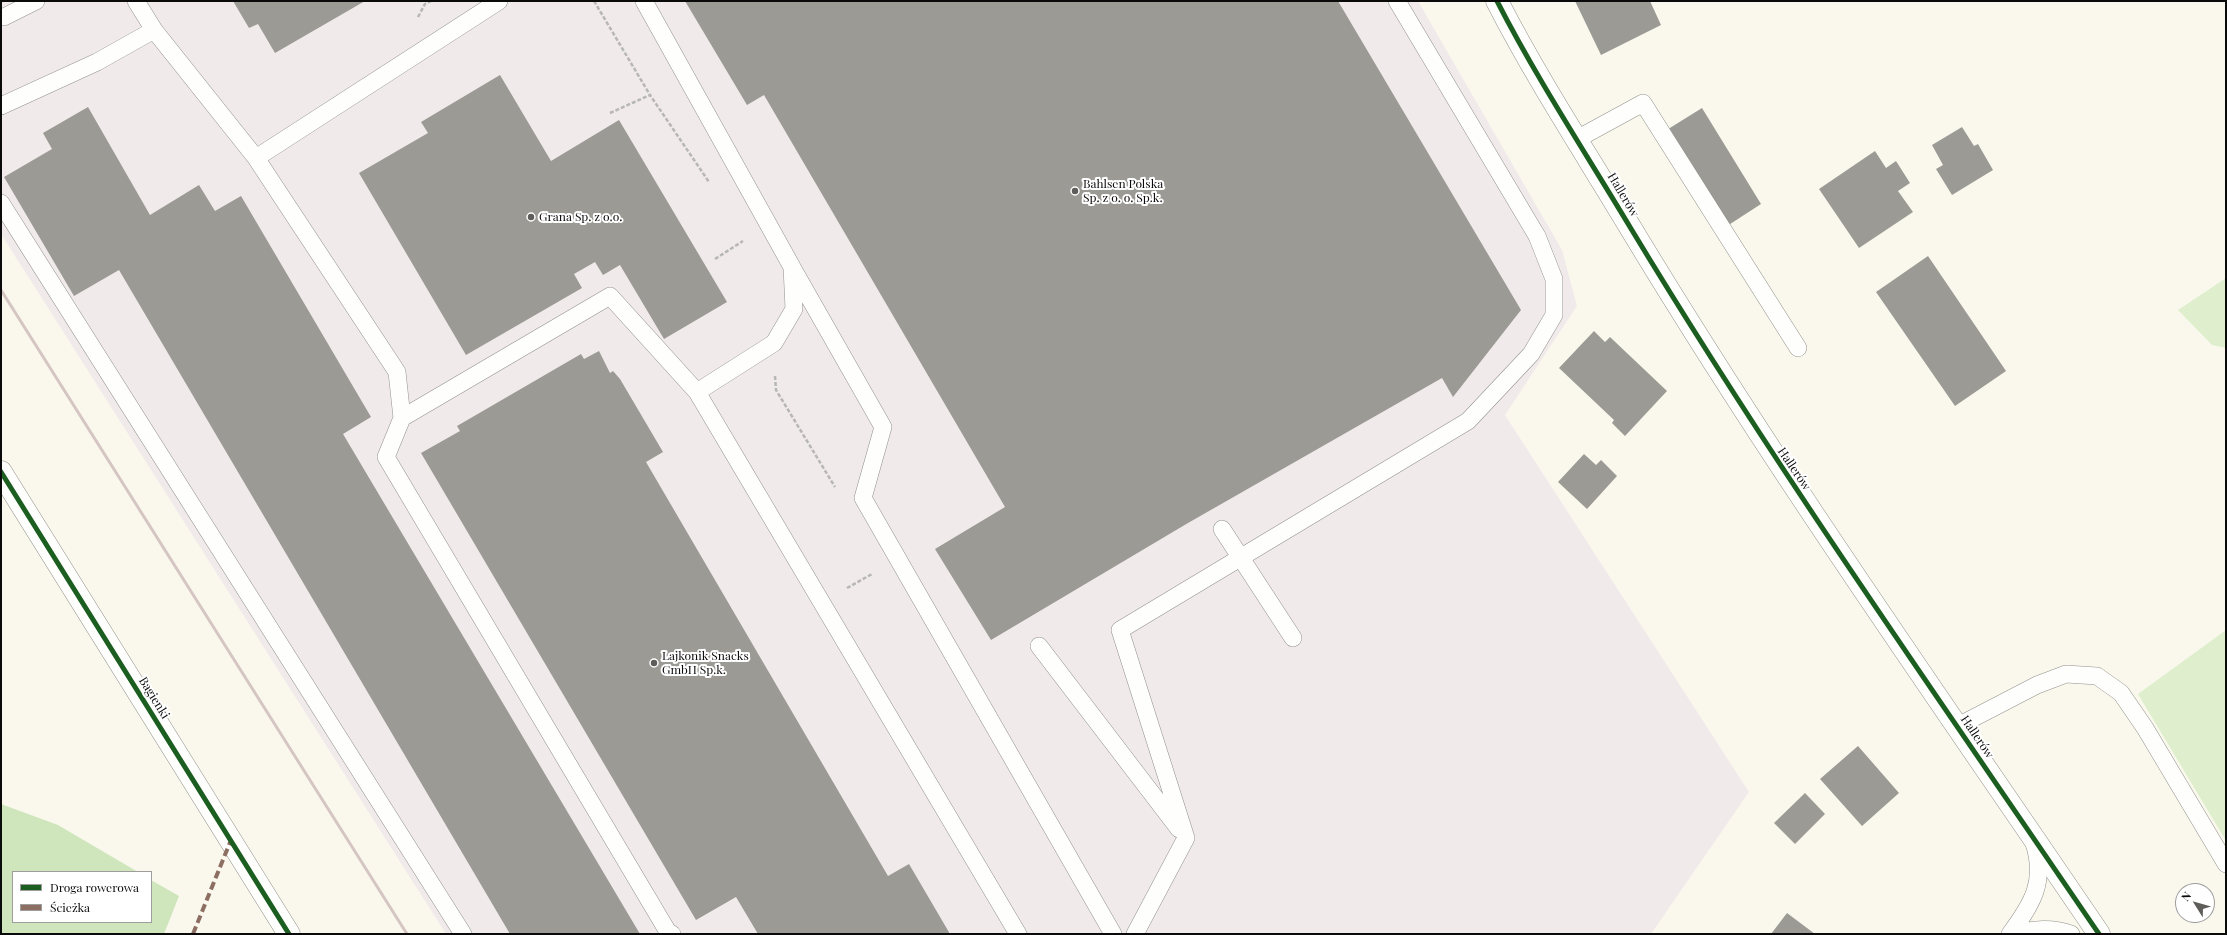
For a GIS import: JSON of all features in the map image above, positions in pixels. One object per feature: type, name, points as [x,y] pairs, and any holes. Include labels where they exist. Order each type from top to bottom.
[{"type":"street","name":"Hallerów","points":[[1497,1],[1512,31],[1686,319],[1766,445],[2098,934]]},
{"type":"street","name":"Bagienki","points":[[1,472],[289,934]]},
{"type":"lane","points":[[4,17],[36,1]]},
{"type":"lane","points":[[136,1],[154,30],[256,158],[397,372],[402,418],[386,457],[668,932],[672,934]]},
{"type":"lane","points":[[256,158],[498,1]]},
{"type":"lane","points":[[644,1],[882,427],[863,498],[1113,934]]},
{"type":"lane","points":[[1135,934],[1186,838],[1120,630],[1468,421],[1531,354],[1554,315],[1554,279],[1537,236],[1397,1]]},
{"type":"lane","points":[[1,106],[97,62],[154,30]]},
{"type":"lane","points":[[1577,139],[1644,103],[1798,348]]},
{"type":"lane","points":[[1,203],[462,934]]},
{"type":"lane","points":[[696,392],[774,343],[794,309],[792,267]]},
{"type":"lane","points":[[402,418],[610,296],[696,392],[1018,934]]},
{"type":"lane","points":[[1222,529],[1293,638]]},
{"type":"lane","points":[[1039,646],[1186,838]]},
{"type":"lane","name":"Hallerów","points":[[1958,726],[2037,686],[2066,674],[2098,676],[2120,693],[2140,722],[2226,864]]},
{"type":"lane","points":[[2010,934],[2029,909],[2038,884],[2039,860],[2031,835]]},
{"type":"lane","points":[[2014,934],[2038,928],[2061,930],[2071,934]]},
{"type":"path","points":[[594,1],[650,95],[712,186]]},
{"type":"path","points":[[610,113],[650,95]]},
{"type":"path","points":[[716,259],[748,239]]},
{"type":"path","points":[[774,343],[776,390],[838,492]]},
{"type":"shaded area","points":[[1,1],[1418,1],[1562,250],[1577,306],[1505,415],[1749,792],[1651,934],[446,934],[1,234]]},
{"type":"green space","points":[[2226,278],[2226,348],[2212,345],[2178,310]]},
{"type":"green space","points":[[2226,630],[2226,841],[2138,694]]},
{"type":"green space","points":[[1,804],[58,825],[136,871],[12,871],[12,923],[152,923],[152,881],[179,896],[164,934],[1,934]]},
{"type":"building","points":[[233,1],[365,1],[275,53],[258,24],[249,28]]},
{"type":"building","name":"Bahlsen Polska Sp. z o. o. Sp.k.","points":[[685,1],[1338,1],[1521,310],[1453,397],[1442,378],[1188,523],[991,640],[935,549],[1005,507],[764,95],[747,105]]},
{"type":"building","points":[[1575,1],[1650,1],[1661,25],[1601,55]]},
{"type":"building","name":"Grana Sp. z o.o.","points":[[500,75],[551,161],[619,120],[727,302],[664,339],[620,265],[603,275],[595,262],[574,274],[582,288],[466,355],[359,173],[428,133],[421,122]]},
{"type":"building","points":[[88,107],[150,215],[199,185],[215,211],[241,196],[371,417],[343,434],[640,934],[510,934],[119,270],[74,296],[4,177],[52,149],[43,133]]},
{"type":"building","points":[[1702,108],[1761,204],[1724,228],[1665,131]]},
{"type":"building","points":[[1962,127],[1974,146],[1978,144],[1993,170],[1952,195],[1936,169],[1943,165],[1932,145]]},
{"type":"building","points":[[1875,151],[1886,168],[1896,161],[1910,183],[1898,191],[1913,212],[1859,248],[1819,189]]},
{"type":"building","points":[[1928,256],[2006,371],[1955,406],[1876,292]]},
{"type":"building","points":[[1594,331],[1605,342],[1610,337],[1667,391],[1625,436],[1612,423],[1614,420],[1559,368]]},
{"type":"building","name":"Lajkonik Snacks GmbH Sp.k.","points":[[599,351],[610,373],[613,371],[620,379],[663,452],[646,462],[888,876],[909,864],[950,934],[758,934],[736,897],[696,920],[421,453],[460,431],[457,426],[581,354],[584,359]]},
{"type":"building","points":[[1584,454],[1596,465],[1601,460],[1617,476],[1587,509],[1558,482]]},
{"type":"building","points":[[1858,746],[1899,793],[1862,826],[1820,779]]},
{"type":"building","points":[[1805,793],[1825,814],[1795,844],[1774,823]]},
{"type":"building","points":[[1787,913],[1815,934],[1771,934]]},
{"type":"railway","points":[[1,290],[407,934]]},
{"type":"marked path","points":[[193,934],[231,840]]},
{"type":"cycle path","points":[[1497,1],[1528,59],[1743,407],[1860,584],[2099,934]]},
{"type":"cycle path","points":[[1,472],[289,934]]},
{"type":"place","name":"Bahlsen Polska Sp. z o. o. Sp.k.","points":[[1075,191]]},
{"type":"place","name":"Grana Sp. z o.o.","points":[[531,217]]},
{"type":"place","name":"Lajkonik Snacks GmbH Sp.k.","points":[[654,663]]}]
